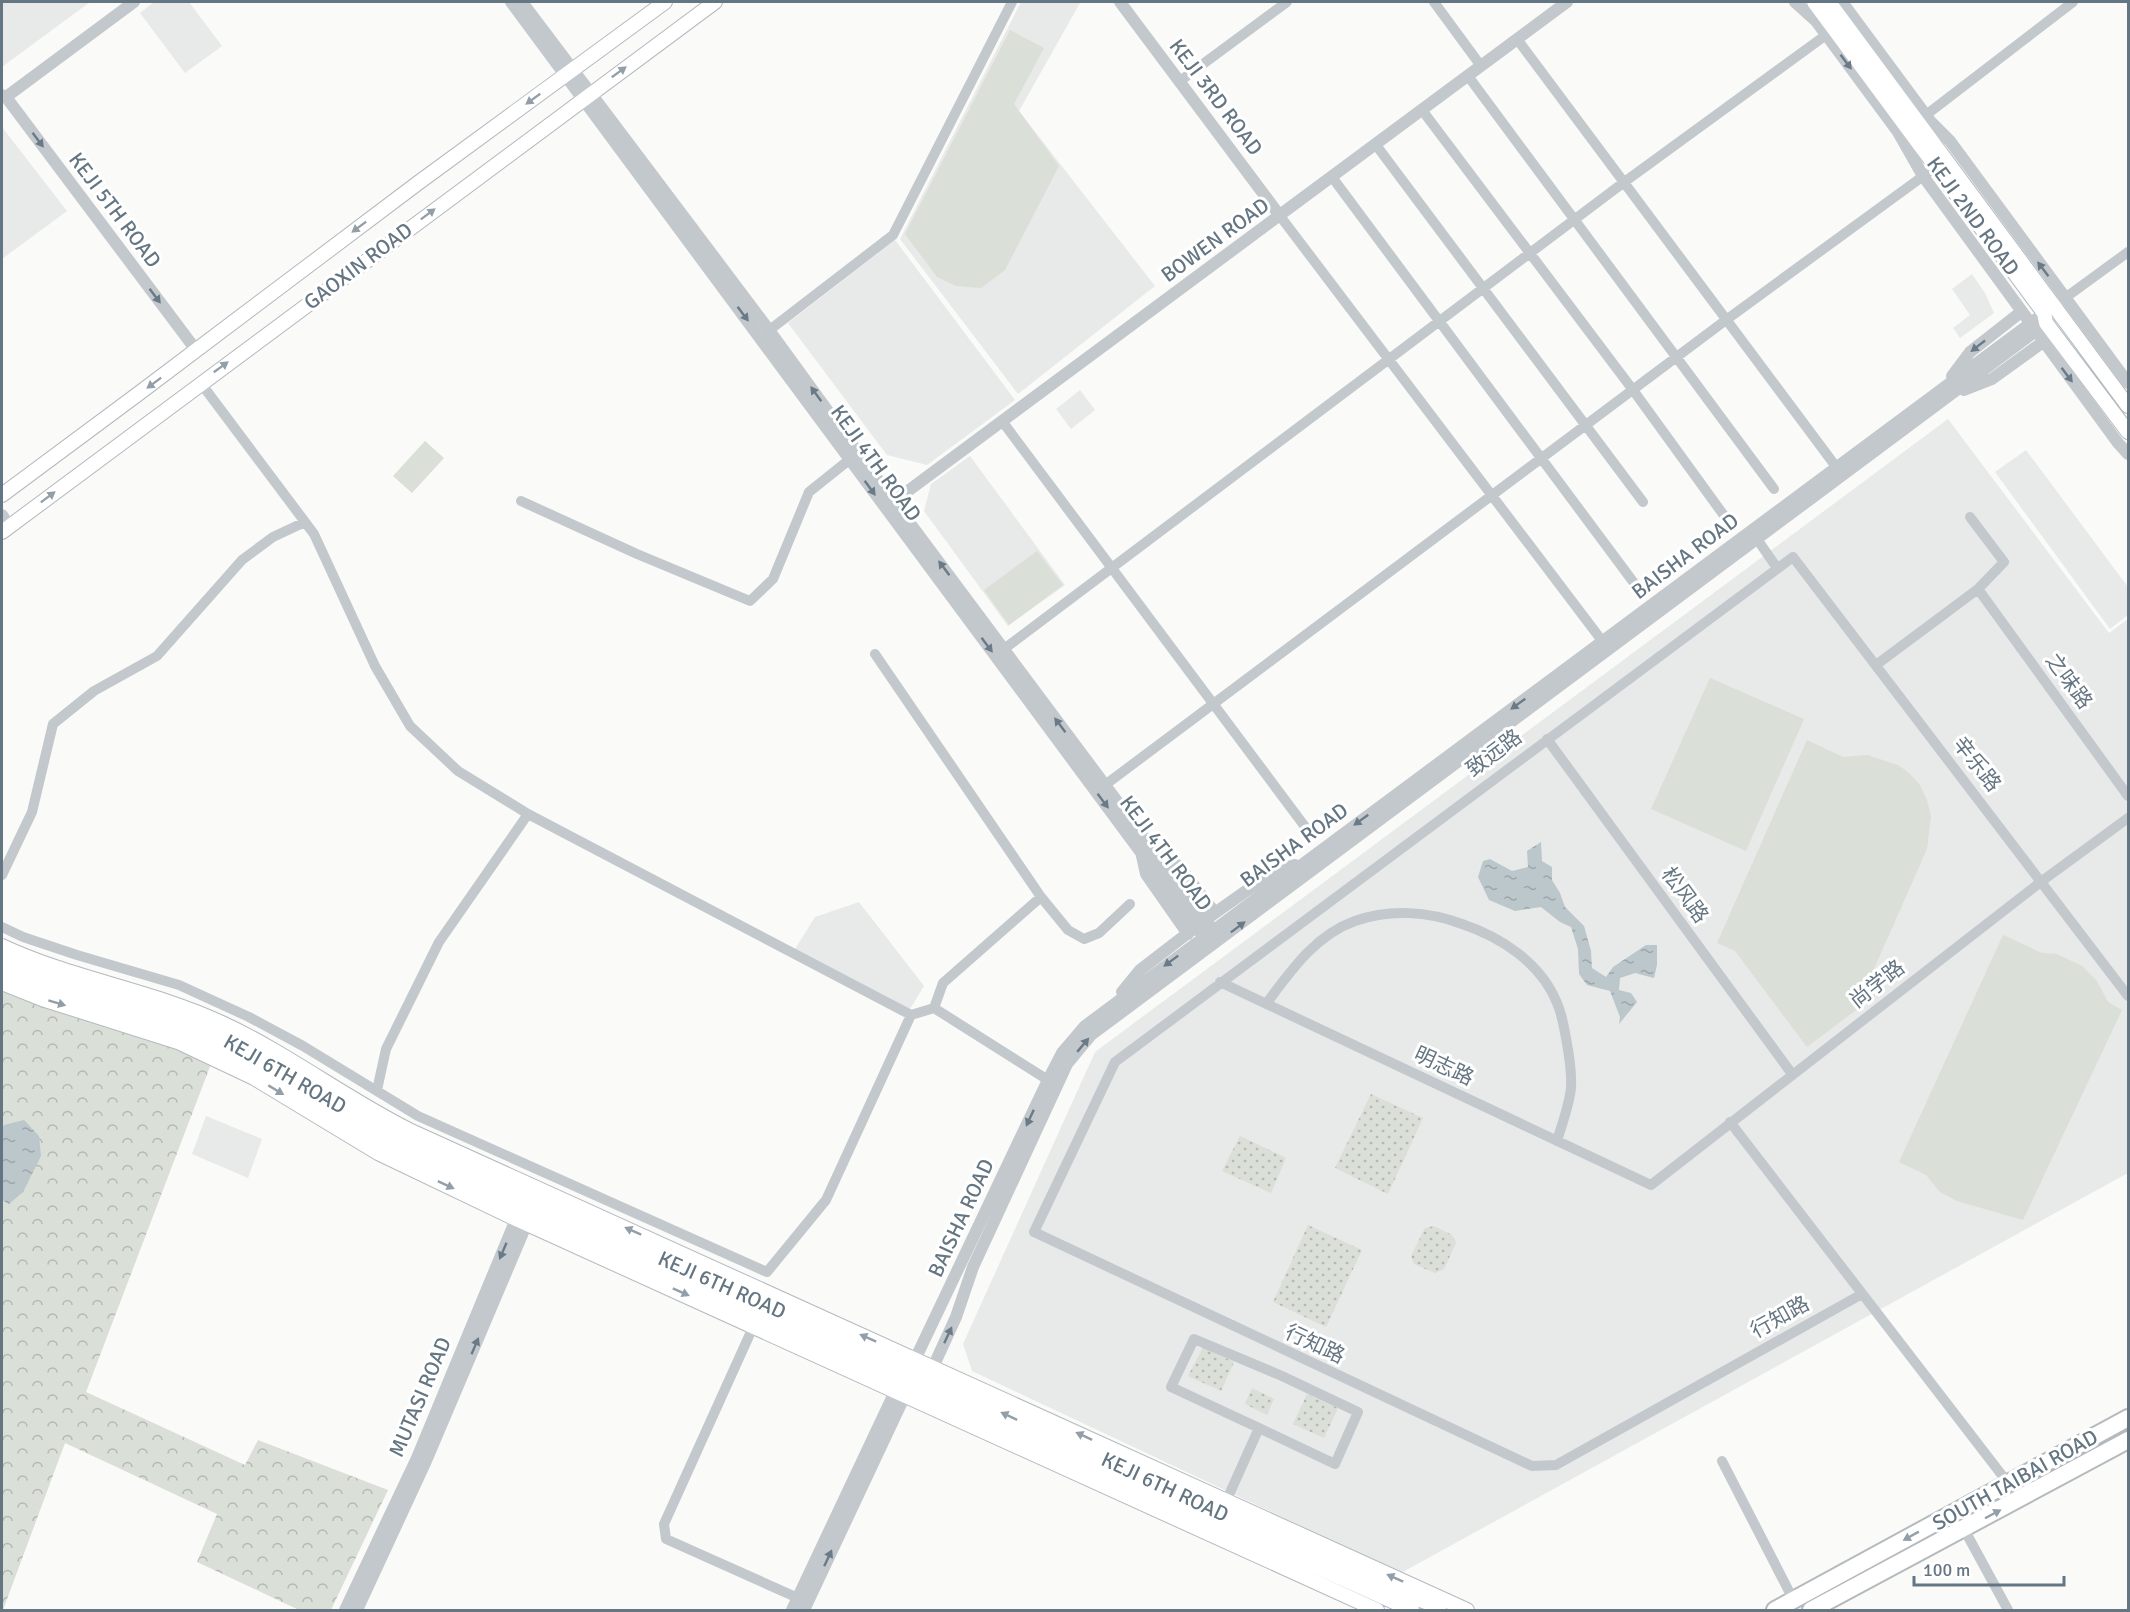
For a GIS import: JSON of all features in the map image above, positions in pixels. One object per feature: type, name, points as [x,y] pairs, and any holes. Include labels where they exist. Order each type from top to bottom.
[{"type":"main road","name":"GAOXIN ROAD","points":[[2,495],[418,183],[665,2]]},
{"type":"main road","name":"GAOXIN ROAD","points":[[4,524],[715,2]]},
{"type":"main road","name":"KEJI 2ND ROAD","points":[[1815,2],[1937,166],[2128,432]]},
{"type":"main road","name":"KEJI 2ND ROAD","points":[[1828,2],[2047,319],[2128,406]]},
{"type":"main road","points":[[2,946],[54,966],[182,1007],[221,1023],[267,1046],[409,1130],[906,1380],[1377,1611]]},
{"type":"main road","name":"KEJI 6TH ROAD","points":[[2,959],[32,971],[181,1019],[241,1045],[291,1072],[364,1120],[406,1141],[527,1210]]},
{"type":"main road","name":"KEJI 6TH ROAD","points":[[2,971],[38,985],[173,1027],[205,1041],[238,1056],[292,1086],[388,1144],[527,1210],[906,1380],[1221,1512],[1412,1611]]},
{"type":"main road","points":[[2,983],[42,999],[178,1041],[254,1078],[378,1153],[527,1210],[754,1325],[906,1380]]},
{"type":"main road","name":"KEJI 6TH ROAD","points":[[906,1380],[930,1373],[1221,1512],[1383,1586],[1446,1611]]},
{"type":"main road","name":"SOUTH TAIBAI ROAD","points":[[1775,1611],[2128,1418]]},
{"type":"main road","name":"SOUTH TAIBAI ROAD","points":[[1811,1611],[2128,1440]]},
{"type":"main road","points":[[1221,1512],[1467,1611]]},
{"type":"street","points":[[4,96],[134,2]]},
{"type":"street","name":"KEJI 4TH ROAD","points":[[511,2],[569,73],[765,334],[1141,852],[1207,931]]},
{"type":"street","name":"KEJI 4TH ROAD","points":[[522,2],[569,73]]},
{"type":"street","points":[[765,334],[893,235],[1012,2]]},
{"type":"street","name":"KEJI 3RD ROAD","points":[[1120,2],[1280,216]]},
{"type":"street","points":[[1180,81],[1287,2]]},
{"type":"street","points":[[1434,2],[1481,66]]},
{"type":"street","name":"BOWEN ROAD","points":[[889,505],[1567,2]]},
{"type":"street","points":[[1795,2],[1816,21],[1898,132],[1923,176],[2021,312],[2047,319],[2128,383]]},
{"type":"street","points":[[1842,2],[1926,115],[1950,141],[2118,444],[2128,454]]},
{"type":"street","points":[[1926,115],[2073,2]]},
{"type":"street","points":[[1004,649],[1623,183],[1826,35]]},
{"type":"street","points":[[1517,39],[1837,468]]},
{"type":"street","points":[[1468,76],[1774,489]]},
{"type":"street","name":"KEJI 5TH ROAD","points":[[4,96],[196,350]]},
{"type":"street","points":[[1422,110],[1633,390],[1728,521]]},
{"type":"street","points":[[1376,145],[1643,502]]},
{"type":"street","points":[[1105,785],[1726,320],[1937,166]]},
{"type":"street","points":[[1332,177],[1640,591]]},
{"type":"street","points":[[1280,216],[1606,646]]},
{"type":"street","points":[[1946,392],[1992,379],[2047,319],[2128,252]]},
{"type":"street","points":[[1946,392],[1970,352],[2021,312]]},
{"type":"street","name":"BAISHA ROAD","points":[[930,1373],[956,1317],[973,1267],[1067,1064],[1091,1035],[1207,931],[1606,646],[1837,468],[2047,319]]},
{"type":"street","name":"KEJI 4TH ROAD","points":[[765,334],[849,460],[889,505],[1004,649],[1156,854],[1207,931]]},
{"type":"street","points":[[200,382],[314,534],[375,666],[410,726],[458,771],[528,814],[912,1015],[934,1008],[1048,1080]]},
{"type":"street","name":"BAISHA ROAD","points":[[792,1611],[906,1380],[1048,1080],[1062,1053],[1085,1026],[1207,931],[1757,539],[1946,392]]},
{"type":"street","points":[[1002,421],[1309,832]]},
{"type":"street","points":[[521,501],[637,554],[750,601],[773,579],[808,492],[849,460]]},
{"type":"street","points":[[1876,665],[1978,589],[2004,562],[1970,517]]},
{"type":"street","points":[[2,875],[32,812],[53,724],[94,691],[158,656],[242,560],[273,537],[305,522]]},
{"type":"street","points":[[1757,539],[1778,568]]},
{"type":"street","name":"致远路","points":[[1220,982],[1793,556]]},
{"type":"street","name":"辛乐路","points":[[1793,556],[2128,996]]},
{"type":"street","name":"之味路","points":[[1978,589],[2128,796]]},
{"type":"street","points":[[875,654],[1041,897],[1068,930],[1083,939],[1099,933],[1130,904]]},
{"type":"street","name":"松风路","points":[[1547,739],[1792,1074]]},
{"type":"street","points":[[377,1090],[386,1049],[439,942],[528,814]]},
{"type":"street","name":"尚学路","points":[[1652,1185],[2042,881],[2128,818]]},
{"type":"street","points":[[934,1008],[943,983],[1041,897]]},
{"type":"street","points":[[1266,1004],[1308,952],[1330,935],[1354,922],[1394,913],[1427,914],[1474,928],[1514,950],[1532,966],[1545,981],[1557,1003],[1570,1056],[1571,1088],[1557,1141]]},
{"type":"street","points":[[2,927],[23,937],[77,955],[179,985],[249,1017],[303,1046],[418,1116],[767,1272],[826,1200],[912,1015]]},
{"type":"street","name":"明志路","points":[[1220,982],[1652,1185]]},
{"type":"street","name":"行知路","points":[[1220,982],[1115,1062],[1034,1232],[1532,1466],[1556,1465],[1862,1294]]},
{"type":"street","points":[[1730,1122],[2008,1483]]},
{"type":"street","name":"MUTASI ROAD","points":[[345,1611],[417,1458],[527,1210]]},
{"type":"street","name":"MUTASI ROAD","points":[[357,1611],[426,1461],[527,1210]]},
{"type":"street","points":[[754,1325],[664,1524],[666,1539],[798,1598]]},
{"type":"street","points":[[1194,1339],[1359,1412],[1335,1464],[1259,1428],[1171,1387],[1194,1339]]},
{"type":"street","name":"BAISHA ROAD","points":[[804,1611],[906,1380]]},
{"type":"street","points":[[1221,1512],[1259,1428]]},
{"type":"street","points":[[1722,1461],[1794,1601]]},
{"type":"street","points":[[1964,1529],[2008,1611]]},
{"type":"shaded area","points":[[2,2],[90,2],[2,67]]},
{"type":"shaded area","points":[[154,2],[189,2],[222,46],[185,73],[140,13]]},
{"type":"shaded area","points":[[1021,2],[1080,3],[1019,111],[1155,286],[1018,394],[900,239]]},
{"type":"shaded area","points":[[2,127],[67,211],[2,259]]},
{"type":"shaded area","points":[[895,240],[1015,400],[927,465],[887,455],[788,323]]},
{"type":"shaded area","points":[[1972,274],[1985,293],[1994,313],[1960,338],[1953,328],[1970,315],[1952,289]]},
{"type":"shaded area","points":[[1080,390],[1095,410],[1071,429],[1056,409]]},
{"type":"shaded area","points":[[1948,419],[2109,633],[2128,619],[2128,1173],[1401,1573],[972,1371],[963,1344],[1095,1052]]},
{"type":"shaded area","points":[[2026,450],[2128,587],[2128,615],[2110,629],[1995,472]]},
{"type":"shaded area","points":[[970,456],[1065,585],[1008,626],[924,511],[931,484]]},
{"type":"shaded area","points":[[859,902],[924,986],[910,1009],[795,949],[815,917]]},
{"type":"shaded area","points":[[206,1116],[262,1139],[248,1178],[192,1154]]},
{"type":"green space","points":[[1010,30],[1044,48],[1014,104],[1059,166],[1005,270],[981,288],[956,286],[937,277],[905,234]]},
{"type":"green space","points":[[425,441],[444,458],[412,493],[393,476]]},
{"type":"green space","points":[[1037,551],[1063,585],[1009,625],[984,590]]},
{"type":"green space","points":[[1710,678],[1804,719],[1746,851],[1651,809]]},
{"type":"green space","points":[[1807,740],[1843,757],[1867,755],[1898,765],[1920,785],[1931,816],[1927,849],[1873,971],[1876,995],[1807,1047],[1735,951],[1717,943]]},
{"type":"green space","points":[[2003,935],[2042,953],[2057,954],[2082,966],[2097,981],[2108,1002],[2122,1010],[2023,1220],[1957,1201],[1940,1192],[1926,1175],[1899,1162]]},
{"type":"green space","points":[[2,988],[163,1041],[211,1064],[86,1392],[245,1465],[258,1440],[388,1490],[331,1610],[299,1610],[197,1562],[217,1514],[65,1443],[2,1610]]},
{"type":"green space","points":[[1371,1094],[1423,1118],[1388,1194],[1335,1168]]},
{"type":"green space","points":[[1240,1136],[1286,1158],[1271,1193],[1222,1171]]},
{"type":"green space","points":[[1308,1225],[1362,1250],[1326,1327],[1273,1302]]},
{"type":"green space","points":[[1434,1226],[1452,1235],[1456,1243],[1444,1269],[1435,1273],[1414,1264],[1411,1256],[1425,1228]]},
{"type":"green space","points":[[1203,1347],[1234,1362],[1221,1391],[1188,1376]]},
{"type":"green space","points":[[1252,1388],[1274,1399],[1267,1415],[1245,1404]]},
{"type":"green space","points":[[1307,1394],[1338,1408],[1324,1438],[1293,1424]]},
{"type":"water","points":[[1541,842],[1542,861],[1552,867],[1552,880],[1565,907],[1584,926],[1591,951],[1592,968],[1606,977],[1613,967],[1646,945],[1657,945],[1657,965],[1654,978],[1635,973],[1620,978],[1619,990],[1631,993],[1637,1002],[1619,1024],[1620,1017],[1610,991],[1587,985],[1579,974],[1578,949],[1571,927],[1560,922],[1541,907],[1515,911],[1489,900],[1478,877],[1483,861],[1490,859],[1512,871],[1528,867],[1527,851]]},
{"type":"water","points":[[24,1120],[39,1136],[41,1156],[23,1192],[9,1204],[2,1200],[2,1130],[4,1125]]}]
